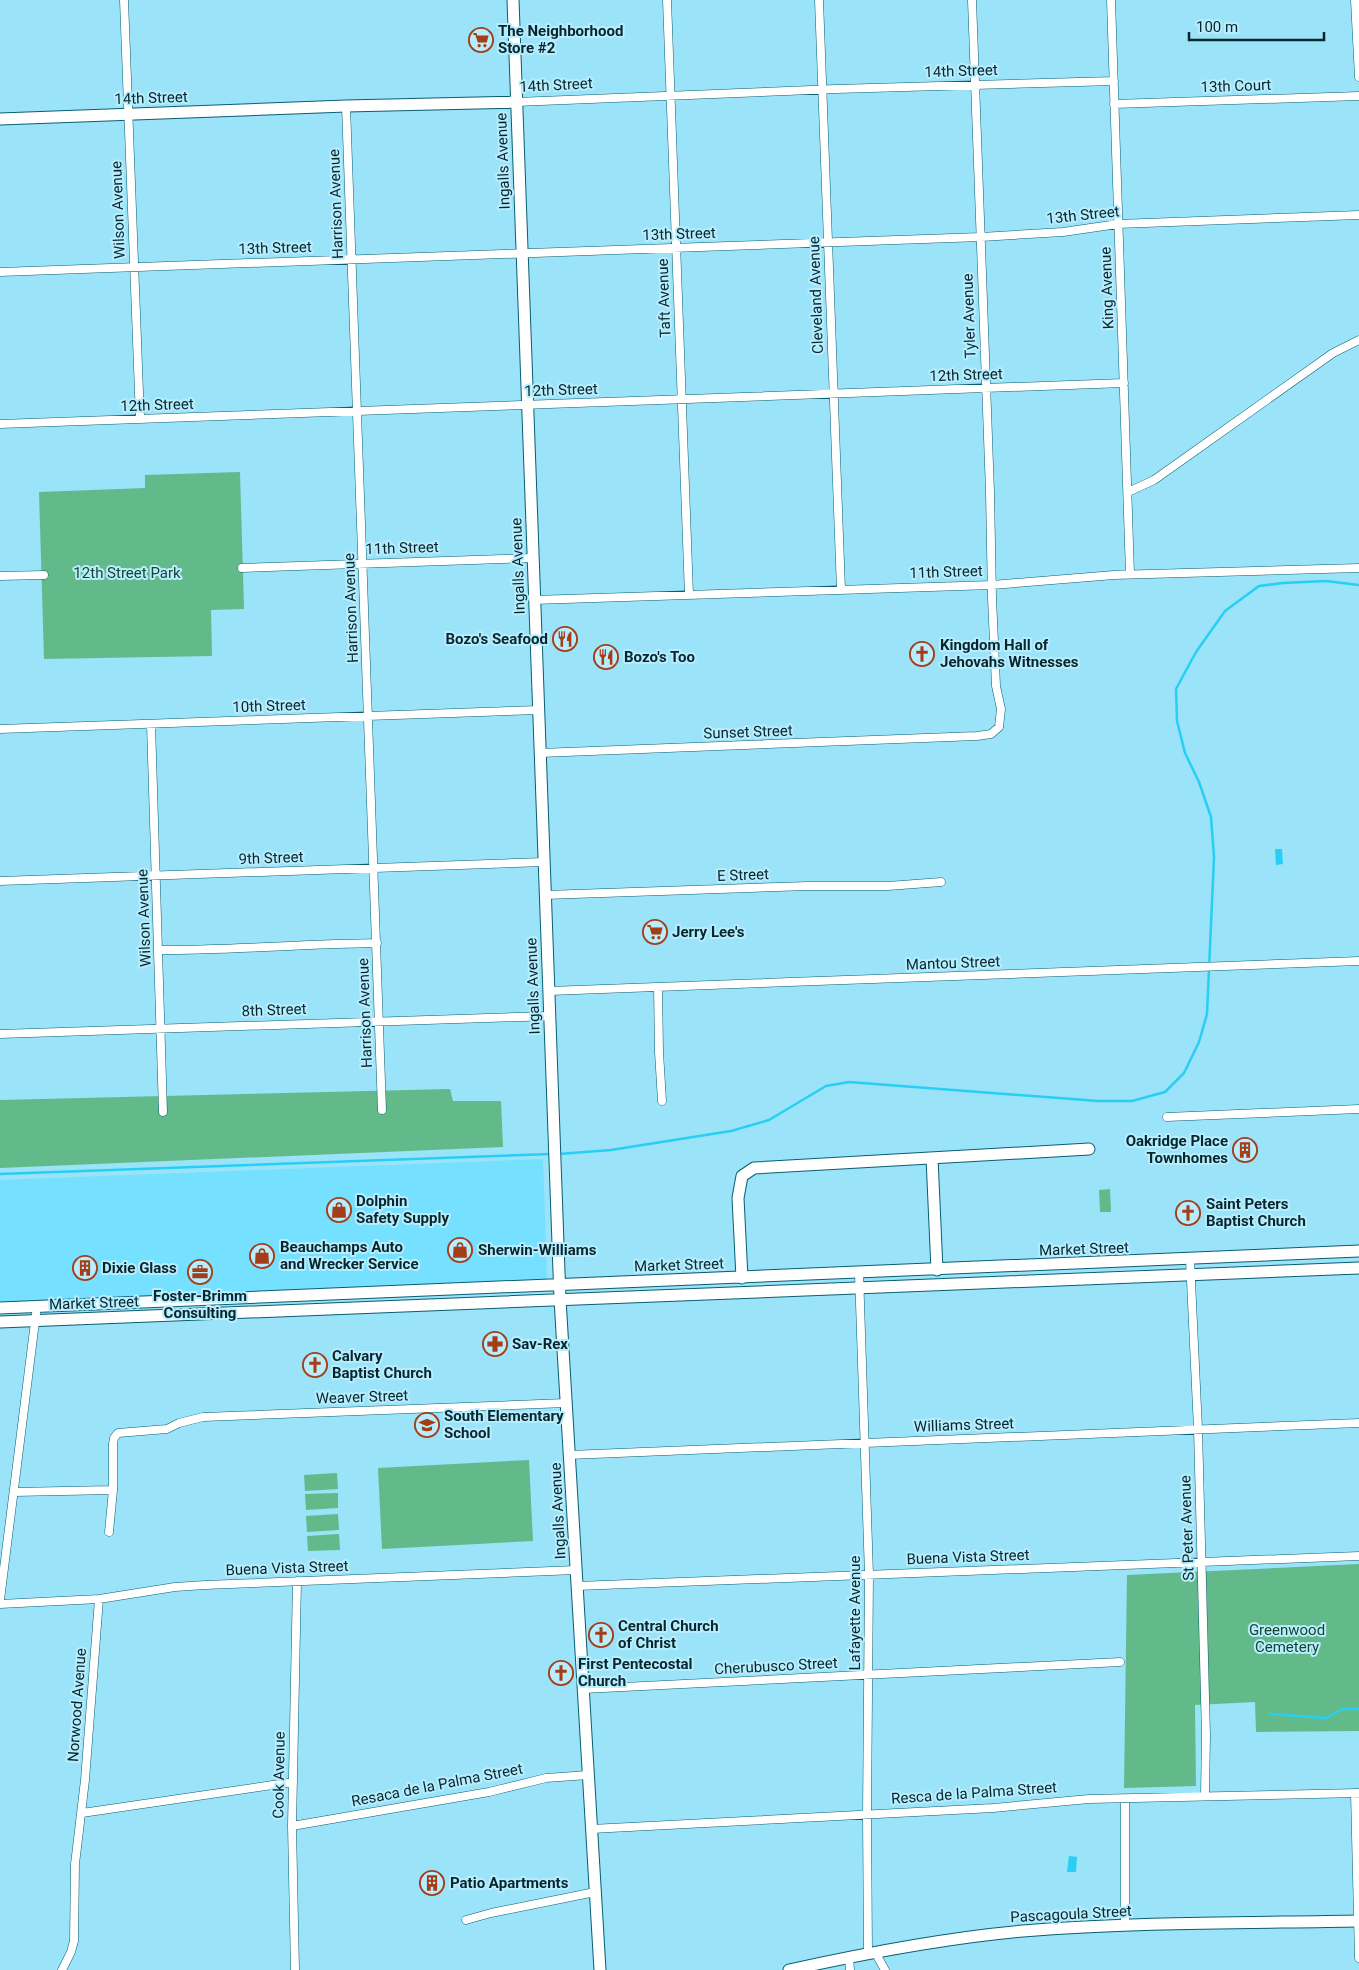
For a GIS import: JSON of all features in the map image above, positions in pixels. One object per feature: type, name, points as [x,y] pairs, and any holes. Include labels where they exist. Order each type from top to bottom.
[{"type":"street","name":"Wilson Avenue","points":[[124,0],[140,419]]},
{"type":"street","name":"Ingalls Avenue","points":[[513,0],[560,1299],[600,1970]]},
{"type":"street","name":"Taft Avenue","points":[[667,0],[689,595]]},
{"type":"street","name":"Cleveland Avenue","points":[[820,0],[841,590]]},
{"type":"street","name":"Tyler Avenue","points":[[972,0],[994,660]]},
{"type":"street","name":"King Avenue","points":[[1111,0],[1130,574]]},
{"type":"street","points":[[1355,0],[1359,77]]},
{"type":"street","name":"14th Street","points":[[0,119],[1114,81]]},
{"type":"street","name":"13th Court","points":[[1114,104],[1359,96]]},
{"type":"street","name":"Harrison Avenue","points":[[346,106],[382,1110]]},
{"type":"street","name":"13th Street","points":[[0,272],[980,237],[1063,232],[1118,224],[1359,215]]},
{"type":"street","points":[[1128,492],[1154,480],[1333,353],[1359,340]]},
{"type":"street","name":"12th Street","points":[[0,424],[1124,383]]},
{"type":"street","name":"11th Street","points":[[242,568],[533,558]]},
{"type":"street","name":"11th Street","points":[[534,600],[992,585],[1067,577],[1130,574],[1359,568]]},
{"type":"street","points":[[1263,572],[1264,580]]},
{"type":"street","points":[[0,576],[44,575]]},
{"type":"street","name":"Sunset Street","points":[[540,753],[845,742],[991,734],[1000,727],[1001,709],[994,660]]},
{"type":"street","name":"10th Street","points":[[0,729],[539,710]]},
{"type":"street","name":"Wilson Avenue","points":[[151,724],[163,1112]]},
{"type":"street","name":"9th Street","points":[[0,881],[544,862]]},
{"type":"street","name":"E Street","points":[[545,895],[808,886],[888,886],[941,882]]},
{"type":"street","points":[[159,950],[250,949],[318,944],[376,943]]},
{"type":"street","name":"Mantou Street","points":[[549,991],[1359,961]]},
{"type":"street","points":[[658,987],[662,1101]]},
{"type":"street","name":"8th Street","points":[[0,1034],[380,1020],[550,1016]]},
{"type":"street","points":[[1167,1117],[1359,1109]]},
{"type":"street","points":[[742,1278],[738,1198],[742,1176],[754,1168],[1089,1149]]},
{"type":"street","points":[[932,1158],[937,1270]]},
{"type":"street","name":"Market Street","points":[[0,1308],[1190,1260],[1359,1251]]},
{"type":"street","name":"St Peter Avenue","points":[[1190,1260],[1198,1429],[1206,1735],[1205,1796]]},
{"type":"street","name":"Market Street","points":[[0,1322],[1359,1268]]},
{"type":"street","name":"Lafayette Avenue","points":[[859,1273],[870,1575],[867,1815],[871,1952]]},
{"type":"street","points":[[0,1600],[37,1306]]},
{"type":"street","name":"Weaver Street","points":[[113,1490],[113,1444],[114,1438],[118,1433],[161,1430],[203,1417],[566,1403]]},
{"type":"street","name":"Williams Street","points":[[569,1455],[1359,1422]]},
{"type":"street","points":[[14,1492],[113,1490],[109,1532]]},
{"type":"street","name":"Buena Vista Street","points":[[577,1586],[1359,1556]]},
{"type":"street","name":"Buena Vista Street","points":[[0,1604],[99,1599],[175,1587],[576,1570]]},
{"type":"street","name":"Cook Avenue","points":[[295,1970],[292,1826],[297,1581]]},
{"type":"street","name":"Norwood Avenue","points":[[62,1970],[74,1941],[75,1864],[82,1813],[99,1599]]},
{"type":"street","name":"Cherubusco Street","points":[[583,1689],[1120,1662]]},
{"type":"street","name":"Resaca de la Palma Street","points":[[292,1826],[481,1794],[546,1778],[588,1775]]},
{"type":"street","points":[[82,1813],[293,1782]]},
{"type":"street","points":[[1357,1793],[1359,1958]]},
{"type":"street","name":"Resca de la Palma Street","points":[[592,1829],[993,1808],[1089,1799],[1357,1793]]},
{"type":"street","points":[[1125,1799],[1125,1926]]},
{"type":"street","points":[[466,1920],[595,1892]]},
{"type":"street","name":"Pascagoula Street","points":[[789,1970],[871,1952],[994,1934],[1125,1926],[1358,1921]]},
{"type":"street","points":[[871,1952],[885,1970]]},
{"type":"street","points":[[849,1957],[850,1970]]},
{"type":"shaded area","points":[[1275,849],[1282,849],[1283,864],[1276,865]]},
{"type":"shaded area","points":[[543,1159],[547,1279],[0,1302],[0,1180]]},
{"type":"shaded area","points":[[1069,1856],[1077,1857],[1076,1872],[1067,1872]]},
{"type":"green space","name":"12th Street Park","points":[[240,472],[244,609],[211,610],[212,656],[44,659],[39,492],[145,488],[145,475]]},
{"type":"green space","points":[[450,1089],[453,1101],[501,1101],[503,1147],[0,1168],[0,1100]]},
{"type":"green space","points":[[1110,1189],[1111,1212],[1100,1212],[1099,1190]]},
{"type":"green space","points":[[529,1460],[533,1541],[382,1549],[378,1468]]},
{"type":"green space","points":[[337,1473],[338,1489],[305,1491],[304,1475]]},
{"type":"green space","points":[[338,1493],[338,1508],[306,1510],[305,1494]]},
{"type":"green space","points":[[338,1514],[339,1530],[307,1532],[306,1516]]},
{"type":"green space","points":[[339,1534],[340,1550],[308,1551],[307,1536]]},
{"type":"green space","name":"Greenwood Cemetery","points":[[1359,1564],[1359,1731],[1256,1732],[1255,1702],[1195,1705],[1196,1786],[1124,1788],[1127,1575]]},
{"type":"waterway","points":[[559,1154],[611,1150],[731,1131],[769,1120],[826,1086],[849,1082],[1098,1101],[1132,1101],[1165,1092],[1184,1073],[1199,1042],[1207,1014],[1214,857],[1211,817],[1199,782],[1185,753],[1177,721],[1176,689],[1196,652],[1225,611],[1259,586],[1326,581],[1359,585]]},
{"type":"waterway","points":[[0,1174],[551,1154]]},
{"type":"waterway","points":[[1270,1714],[1326,1718],[1343,1709],[1359,1709]]},
{"type":"place","name":"The Neighborhood Store #2","points":[[481,40]]},
{"type":"place","name":"Bozo's Seafood","points":[[565,639]]},
{"type":"place","name":"Kingdom Hall of Jehovahs Witnesses","points":[[922,654]]},
{"type":"place","name":"Bozo's Too","points":[[606,657]]},
{"type":"place","name":"Jerry Lee's","points":[[655,932]]},
{"type":"place","name":"Oakridge Place Townhomes","points":[[1245,1150]]},
{"type":"place","name":"Dolphin Safety Supply","points":[[339,1210]]},
{"type":"place","name":"Saint Peters Baptist Church","points":[[1188,1213]]},
{"type":"place","name":"Sherwin-Williams","points":[[460,1250]]},
{"type":"place","name":"Beauchamps Auto and Wrecker Service","points":[[262,1256]]},
{"type":"place","name":"Dixie Glass","points":[[85,1268]]},
{"type":"place","name":"Foster-Brimm Consulting","points":[[200,1272]]},
{"type":"place","name":"Sav-Rex","points":[[495,1344]]},
{"type":"place","name":"Calvary Baptist Church","points":[[315,1365]]},
{"type":"place","name":"South Elementary School","points":[[427,1425]]},
{"type":"place","name":"Central Church of Christ","points":[[601,1635]]},
{"type":"place","name":"First Pentecostal Church","points":[[561,1673]]},
{"type":"place","name":"Patio Apartments","points":[[432,1883]]}]
